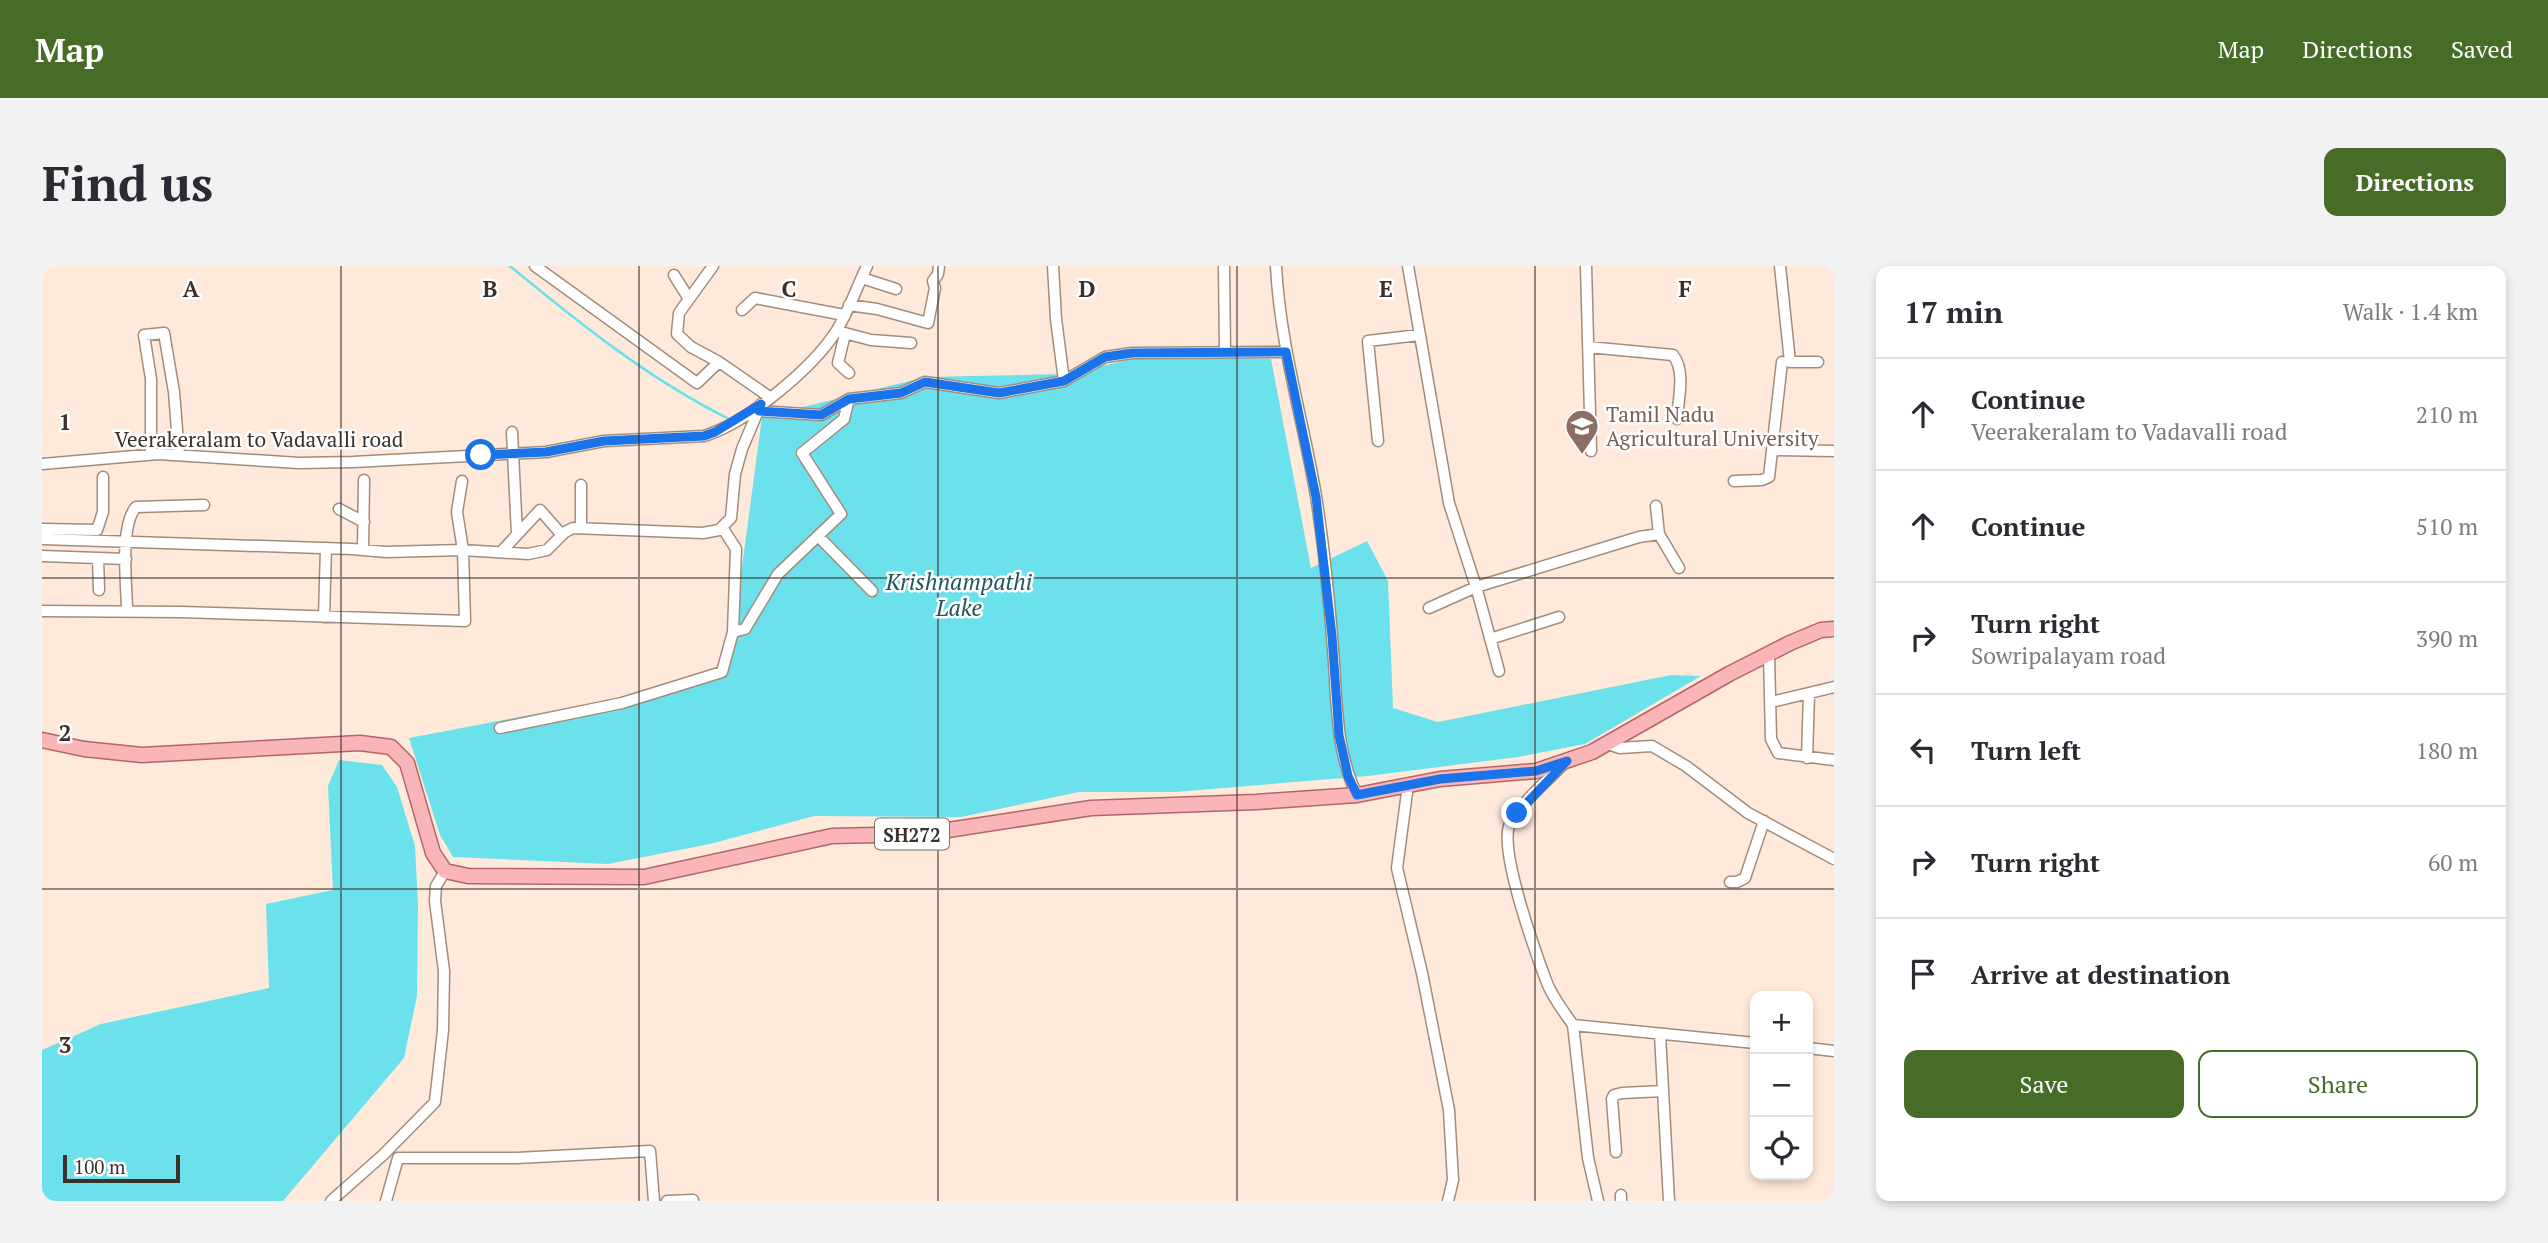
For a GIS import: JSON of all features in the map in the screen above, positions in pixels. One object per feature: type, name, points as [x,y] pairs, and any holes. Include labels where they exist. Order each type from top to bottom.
[{"type":"main road","name":"SH272","points":[[445,871],[468,876],[644,877],[832,836],[922,834],[1091,808],[1357,795],[1440,779],[1536,771],[1608,744],[1729,674],[1821,631],[1834,629]]},
{"type":"main road","points":[[42,740],[84,749],[142,755],[360,743],[391,747],[407,763],[433,853],[445,871]]},
{"type":"street","points":[[535,266],[697,383],[719,362]]},
{"type":"street","points":[[713,266],[679,313],[677,334],[691,347],[719,362],[759,409],[821,415],[849,399],[901,393],[925,382],[999,393],[1064,381],[1105,357],[1154,351],[1286,352]]},
{"type":"street","points":[[849,373],[838,363],[841,332],[847,310],[867,266]]},
{"type":"street","points":[[1053,266],[1064,381]]},
{"type":"street","points":[[1224,266],[1224,352]]},
{"type":"street","points":[[1276,266],[1286,352],[1316,497],[1332,636],[1339,735],[1348,776],[1357,795]]},
{"type":"street","points":[[1408,266],[1449,503],[1499,671]]},
{"type":"street","points":[[1586,266],[1591,451]]},
{"type":"street","points":[[1780,266],[1790,362],[1818,362]]},
{"type":"street","points":[[742,310],[755,298],[847,310],[877,309],[928,323],[935,288],[933,281],[938,274],[936,267]]},
{"type":"street","points":[[674,275],[689,299]]},
{"type":"street","points":[[862,278],[896,289]]},
{"type":"street","points":[[841,332],[872,340],[911,343]]},
{"type":"street","points":[[42,539],[528,554],[547,550],[573,528],[703,533],[722,527],[731,518],[735,474],[759,409],[841,332]]},
{"type":"street","points":[[151,454],[151,379],[144,335],[164,333],[174,392],[179,455]]},
{"type":"street","points":[[1378,441],[1368,341],[1419,335]]},
{"type":"street","points":[[1588,347],[1673,355],[1680,370],[1677,419]]},
{"type":"street","points":[[1734,481],[1762,480],[1769,477],[1782,362]]},
{"type":"street","points":[[733,632],[745,629],[778,574],[841,514],[802,453],[844,419],[849,399]]},
{"type":"street","name":"Veerakeralam to Vadavalli road","points":[[42,464],[151,454],[299,463],[546,452],[604,441],[704,436],[759,409]]},
{"type":"street","points":[[512,432],[517,534]]},
{"type":"street","points":[[1772,450],[1834,451]]},
{"type":"street","points":[[42,529],[97,530],[103,512],[103,477]]},
{"type":"street","points":[[363,550],[364,481]]},
{"type":"street","points":[[42,611],[465,621],[463,550],[457,512],[461,481]]},
{"type":"street","points":[[581,485],[581,528]]},
{"type":"street","points":[[127,612],[126,541],[131,513],[136,507],[204,505]]},
{"type":"street","points":[[1656,506],[1659,534],[1679,568]]},
{"type":"street","points":[[339,509],[364,522]]},
{"type":"street","points":[[501,552],[540,510],[562,535]]},
{"type":"street","points":[[500,728],[622,703],[722,671],[733,632],[736,549],[722,527]]},
{"type":"street","points":[[1429,608],[1476,587],[1625,541],[1659,534]]},
{"type":"street","points":[[818,536],[872,591]]},
{"type":"street","points":[[324,617],[326,548]]},
{"type":"street","points":[[42,556],[126,559]]},
{"type":"street","points":[[98,558],[99,590]]},
{"type":"street","points":[[1490,639],[1559,617]]},
{"type":"street","points":[[1769,655],[1774,747],[1778,753],[1834,760]]},
{"type":"street","points":[[1771,702],[1834,687]]},
{"type":"street","points":[[1807,758],[1809,694]]},
{"type":"street","points":[[1608,744],[1620,748],[1652,746],[1686,766],[1748,813],[1834,859]]},
{"type":"street","points":[[1567,761],[1517,813],[1509,827],[1508,843],[1515,884],[1548,985],[1573,1025],[1588,1158],[1598,1201]]},
{"type":"street","points":[[1408,785],[1397,868],[1422,974],[1449,1110],[1453,1180],[1448,1201]]},
{"type":"street","points":[[1730,882],[1737,882],[1745,877],[1764,821]]},
{"type":"street","points":[[331,1201],[383,1155],[435,1102],[443,1030],[444,971],[435,901],[436,886],[445,871]]},
{"type":"street","points":[[1573,1025],[1750,1043]]},
{"type":"street","points":[[1660,1034],[1669,1201]]},
{"type":"street","points":[[1813,1049],[1834,1051]]},
{"type":"street","points":[[1616,1152],[1612,1113],[1614,1095],[1662,1091]]},
{"type":"street","points":[[383,1155],[398,1158],[517,1158],[650,1151],[654,1201]]},
{"type":"street","points":[[386,1201],[398,1158]]},
{"type":"street","points":[[667,1201],[693,1200]]},
{"type":"water","name":"Krishnampathi Lake","points":[[1148,355],[1271,359],[1311,568],[1367,541],[1388,581],[1393,708],[1438,722],[1671,675],[1701,676],[1585,744],[1518,757],[1368,776],[1175,792],[1079,792],[961,817],[814,816],[710,844],[608,864],[453,857],[440,835],[409,738],[708,681],[732,642],[762,417],[926,377],[1069,374]]},
{"type":"water","points":[[339,760],[382,765],[397,787],[415,846],[418,904],[417,996],[404,1058],[283,1201],[42,1201],[42,1050],[101,1024],[269,988],[266,904],[333,890],[328,786]]},
{"type":"waterway","points":[[510,266],[644,369],[731,420]]},
{"type":"place","name":"Tamil Nadu Agricultural University","points":[[1582,456]]},
{"type":"route","points":[[481,455],[546,452],[604,441],[704,436],[761,404],[759,411],[821,415],[849,399],[901,393],[925,382],[999,393],[1064,381],[1082,368],[1105,357],[1132,353],[1286,352],[1316,497],[1332,636],[1339,735],[1348,776],[1357,795],[1440,779],[1536,771],[1567,761],[1517,813]]}]
